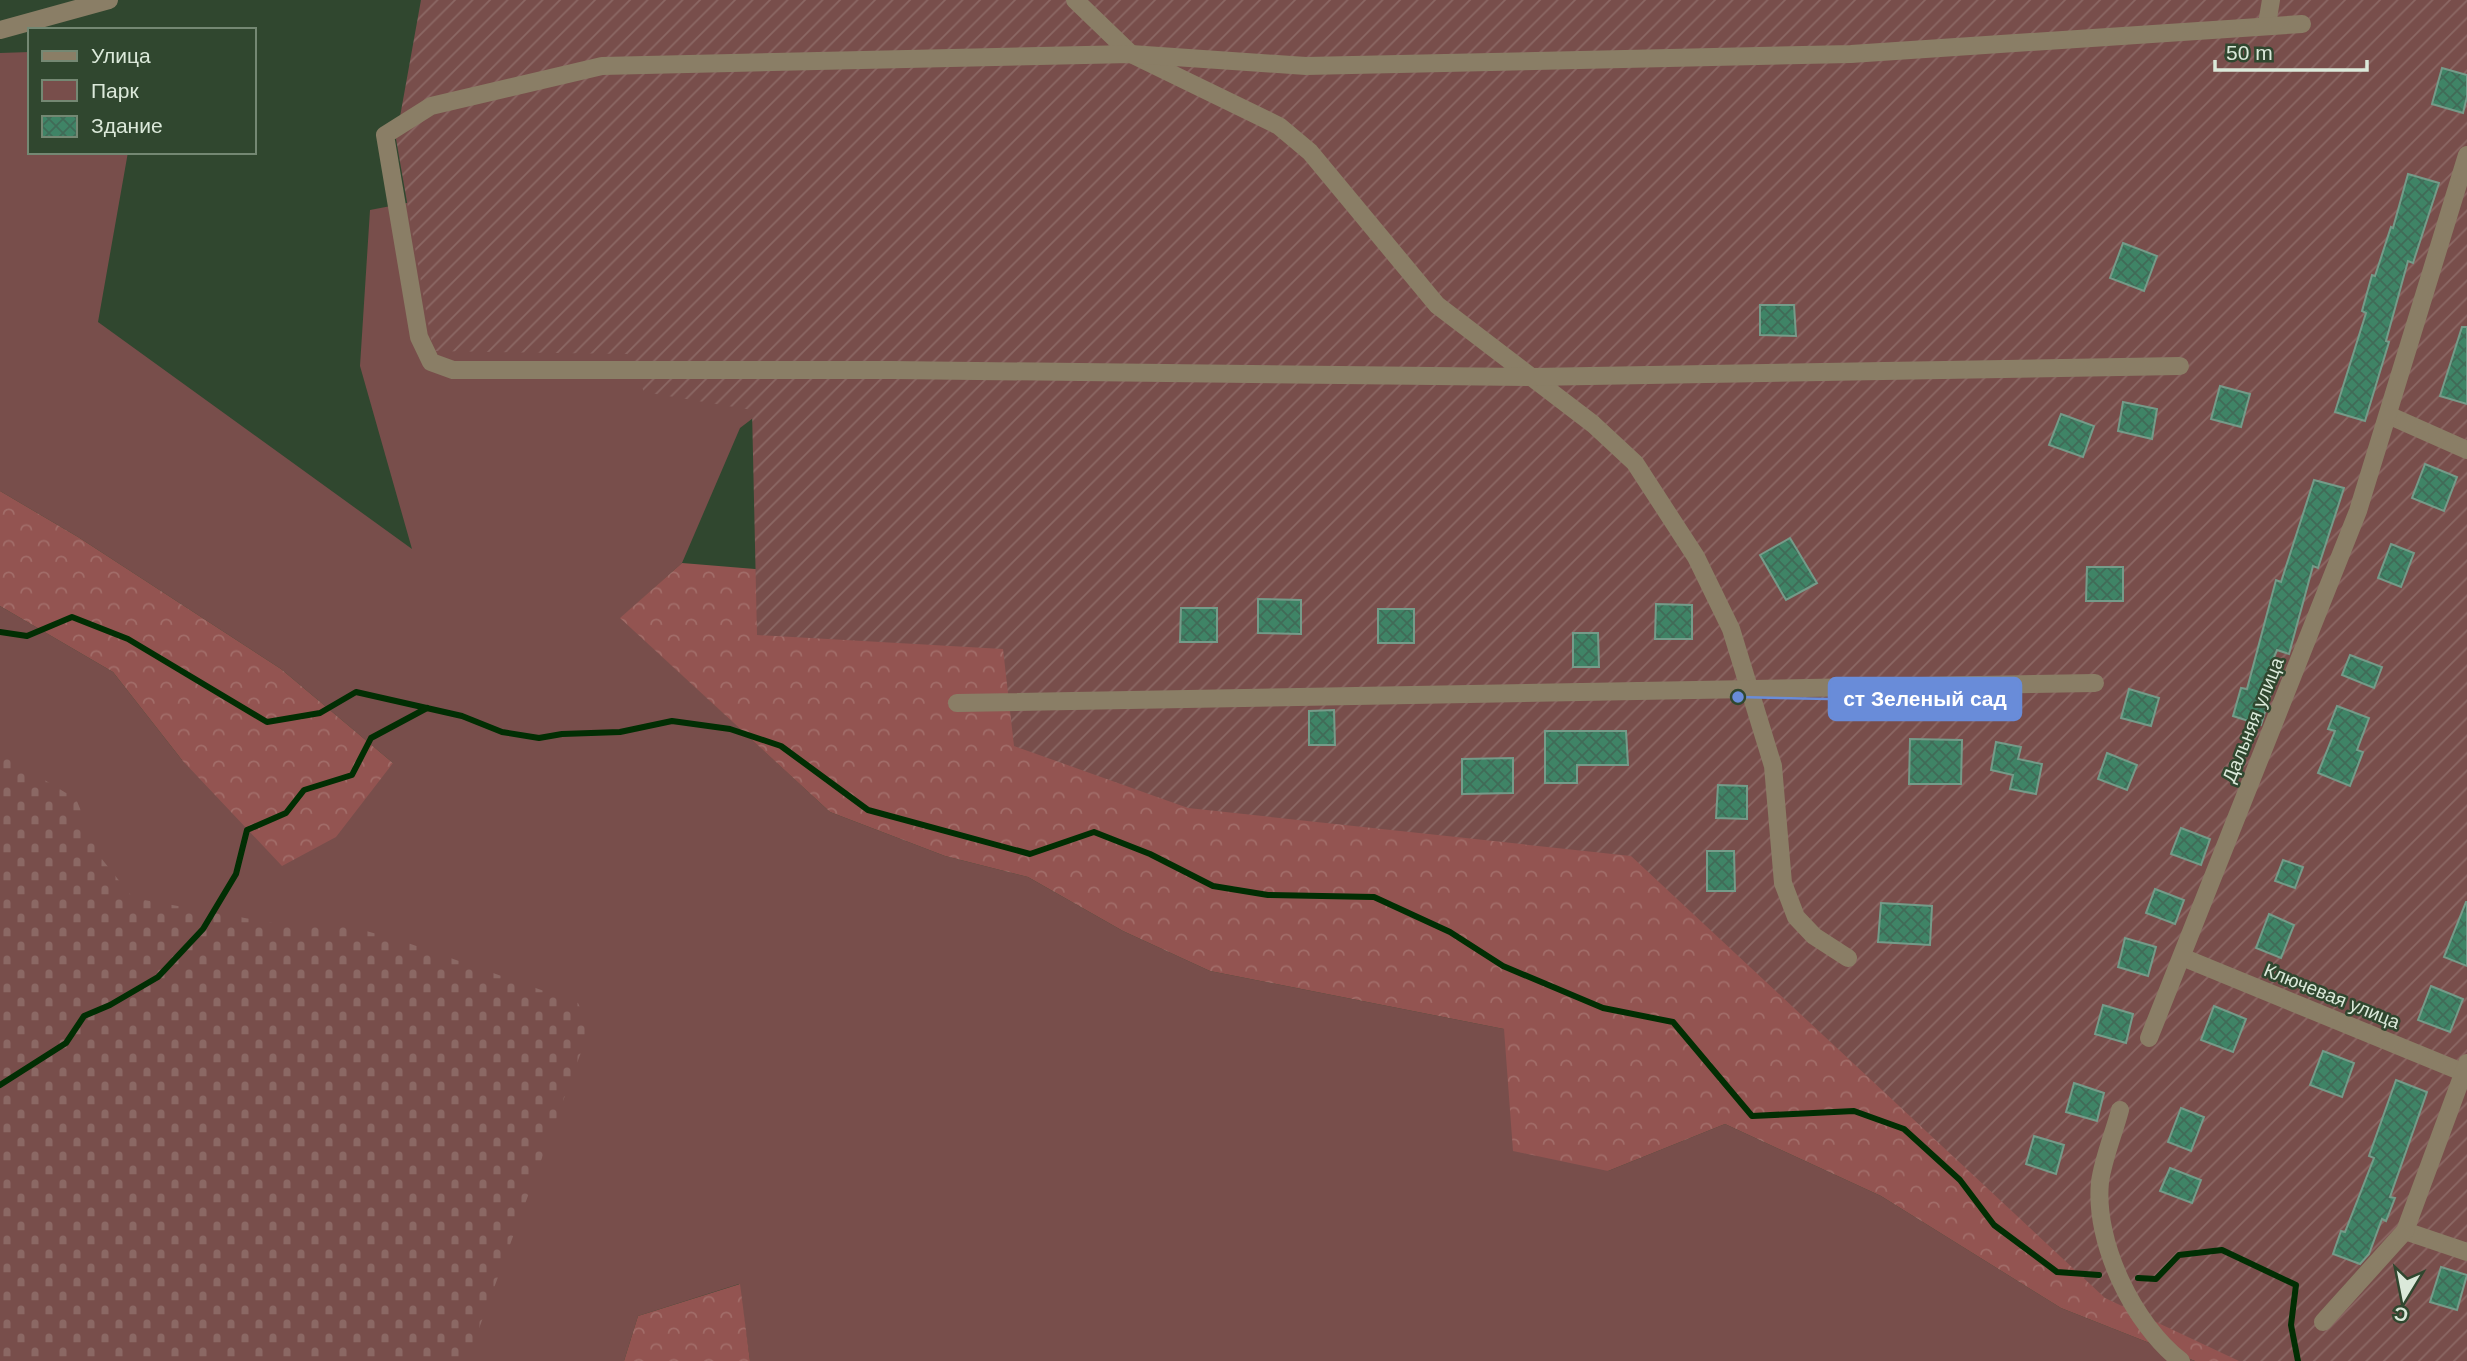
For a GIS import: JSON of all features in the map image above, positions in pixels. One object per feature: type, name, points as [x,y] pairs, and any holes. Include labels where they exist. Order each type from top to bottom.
[{"type":"street","points":[[0,30],[108,0]]},
{"type":"street","points":[[1075,0],[1131,54],[1279,126],[1310,152],[1437,305],[1593,424],[1635,463],[1696,557],[1731,629],[1748,689],[1760,715],[1773,766],[1783,883],[1796,916],[1814,936],[1849,958]]},
{"type":"street","points":[[2267,24],[2271,0]]},
{"type":"street","points":[[2180,366],[1532,377],[892,370],[453,370],[431,362],[419,337],[385,135],[431,106],[602,66],[1131,54],[1306,66],[1851,54],[2267,24],[2302,24]]},
{"type":"street","name":"Дальняя улица","points":[[2149,1038],[2358,512],[2467,155]]},
{"type":"street","points":[[2388,415],[2467,450]]},
{"type":"street","points":[[957,703],[2095,682]]},
{"type":"street","name":"Ключевая улица","points":[[2182,957],[2466,1070]]},
{"type":"street","points":[[2323,1322],[2405,1231],[2466,1070]]},
{"type":"street","points":[[2120,1110],[2100,1182],[2101,1215],[2122,1287],[2166,1349],[2181,1361]]},
{"type":"street","points":[[2405,1231],[2467,1252]]},
{"type":"green space","points":[[421,0],[2467,0],[2467,1361],[2239,1361],[2105,1298],[1631,856],[1188,808],[1014,746],[1003,649],[757,635],[752,410],[644,392],[627,354],[433,351],[396,139]]},
{"type":"green space","points":[[28,52],[28,154],[128,154],[98,322],[412,549],[360,366],[370,210],[490,187],[844,349],[740,428],[682,563],[621,618],[830,812],[945,856],[1028,877],[1123,931],[1210,971],[1504,1029],[1608,1171],[1725,1124],[1881,1196],[2061,1308],[2195,1361],[750,1361],[739,1284],[638,1316],[624,1361],[453,1361],[253,1020],[0,770],[0,606],[113,672],[182,760],[393,763],[281,669],[78,537],[0,491],[0,53]]},
{"type":"green space","points":[[0,491],[78,537],[281,669],[393,763],[336,837],[282,866],[182,760],[113,672],[0,606]]},
{"type":"green space","points":[[682,563],[855,577],[1680,819],[2467,1361],[2195,1361],[2061,1308],[1881,1196],[1725,1124],[1608,1171],[1513,1151],[1504,1029],[1210,971],[1123,931],[1028,877],[945,856],[830,812],[620,618]]},
{"type":"green space","points":[[0,753],[76,799],[101,858],[133,898],[273,923],[338,923],[405,942],[578,1003],[590,1028],[467,1361],[0,1361]]},
{"type":"green space","points":[[740,1284],[750,1361],[624,1361],[638,1316]]},
{"type":"building","points":[[2442,68],[2467,75],[2467,97],[2463,113],[2432,104]]},
{"type":"building","points":[[2408,174],[2439,183],[2413,263],[2408,261],[2386,341],[2389,342],[2365,421],[2335,412],[2366,313],[2362,311],[2372,275],[2375,276],[2391,227],[2393,228]]},
{"type":"building","points":[[2123,243],[2157,256],[2144,291],[2110,278]]},
{"type":"building","points":[[1760,305],[1794,305],[1796,336],[1760,335]]},
{"type":"building","points":[[2462,327],[2467,327],[2467,404],[2440,396]]},
{"type":"building","points":[[2220,386],[2250,394],[2241,427],[2211,419]]},
{"type":"building","points":[[2123,402],[2157,409],[2152,439],[2118,431]]},
{"type":"building","points":[[2061,414],[2094,426],[2083,457],[2049,445]]},
{"type":"building","points":[[2425,464],[2457,477],[2444,511],[2412,498]]},
{"type":"building","points":[[2314,480],[2344,488],[2318,568],[2313,566],[2289,654],[2277,650],[2266,677],[2275,680],[2261,725],[2233,716],[2241,688],[2247,689],[2276,580],[2281,582]]},
{"type":"building","points":[[1790,538],[1817,583],[1786,600],[1760,555]]},
{"type":"building","points":[[2391,544],[2414,553],[2401,587],[2378,578]]},
{"type":"building","points":[[2087,567],[2123,567],[2123,601],[2086,601]]},
{"type":"building","points":[[1258,599],[1301,600],[1301,634],[1258,633]]},
{"type":"building","points":[[1656,604],[1692,605],[1692,639],[1655,639]]},
{"type":"building","points":[[1181,608],[1217,608],[1217,642],[1180,642]]},
{"type":"building","points":[[1378,609],[1414,609],[1414,643],[1378,643]]},
{"type":"building","points":[[1573,633],[1598,633],[1599,667],[1573,667]]},
{"type":"building","points":[[2350,655],[2382,667],[2374,688],[2342,675]]},
{"type":"building","points":[[2129,689],[2159,698],[2151,726],[2121,718]]},
{"type":"building","points":[[2337,706],[2369,718],[2357,750],[2363,752],[2350,786],[2318,773],[2335,731],[2328,729]]},
{"type":"building","points":[[1334,710],[1335,745],[1309,745],[1309,711]]},
{"type":"building","points":[[1545,731],[1626,731],[1628,765],[1577,765],[1577,783],[1545,783]]},
{"type":"building","points":[[1910,739],[1962,740],[1961,784],[1909,784]]},
{"type":"building","points":[[1996,742],[2021,747],[2018,759],[2042,764],[2036,794],[2010,789],[2013,775],[1991,770]]},
{"type":"building","points":[[2107,753],[2137,765],[2127,790],[2098,779]]},
{"type":"building","points":[[1513,758],[1513,793],[1462,794],[1462,759]]},
{"type":"building","points":[[1718,785],[1747,786],[1747,819],[1716,818]]},
{"type":"building","points":[[2181,828],[2210,839],[2201,865],[2171,854]]},
{"type":"building","points":[[1707,851],[1734,851],[1735,891],[1707,891]]},
{"type":"building","points":[[2283,860],[2303,867],[2295,888],[2275,881]]},
{"type":"building","points":[[2155,889],[2184,900],[2175,924],[2146,913]]},
{"type":"building","points":[[2467,902],[2467,966],[2444,957]]},
{"type":"building","points":[[1881,903],[1932,906],[1930,945],[1878,942]]},
{"type":"building","points":[[2269,914],[2294,925],[2281,958],[2256,948]]},
{"type":"building","points":[[2125,938],[2156,947],[2148,976],[2118,967]]},
{"type":"building","points":[[2431,986],[2463,999],[2450,1032],[2418,1020]]},
{"type":"building","points":[[2103,1005],[2133,1014],[2126,1043],[2095,1034]]},
{"type":"building","points":[[2214,1006],[2246,1019],[2233,1052],[2201,1040]]},
{"type":"building","points":[[2323,1051],[2354,1063],[2342,1097],[2310,1085]]},
{"type":"building","points":[[2396,1080],[2427,1092],[2390,1197],[2395,1198],[2386,1221],[2382,1219],[2369,1254],[2360,1264],[2333,1254],[2341,1231],[2345,1232],[2374,1158],[2369,1156]]},
{"type":"building","points":[[2074,1083],[2104,1093],[2097,1121],[2066,1112]]},
{"type":"building","points":[[2181,1108],[2204,1117],[2191,1151],[2168,1142]]},
{"type":"building","points":[[2034,1136],[2064,1145],[2056,1174],[2026,1164]]},
{"type":"building","points":[[2170,1168],[2201,1180],[2192,1203],[2160,1191]]},
{"type":"building","points":[[2441,1267],[2467,1275],[2457,1310],[2430,1302]]},
{"type":"waterway","points":[[0,632],[27,636],[72,617],[128,639],[267,722],[320,713],[356,692],[462,716],[502,732],[539,738],[562,734],[620,732],[672,721],[730,729],[781,746],[868,810],[1030,854],[1094,832],[1150,854],[1213,886],[1268,895],[1374,897],[1450,932],[1503,966],[1603,1008],[1673,1022],[1752,1116],[1854,1111],[1904,1129],[1960,1180],[1994,1225],[2057,1272],[2099,1275]]},
{"type":"waterway","points":[[0,1085],[66,1043],[84,1016],[110,1005],[158,977],[203,929],[236,874],[247,830],[286,813],[304,790],[352,775],[371,738],[427,708]]},
{"type":"waterway","points":[[2138,1278],[2156,1279],[2179,1255],[2222,1250],[2296,1285],[2291,1325],[2298,1361]]},
{"type":"place","name":"ст Зеленый сад","points":[[1738,697]]}]
